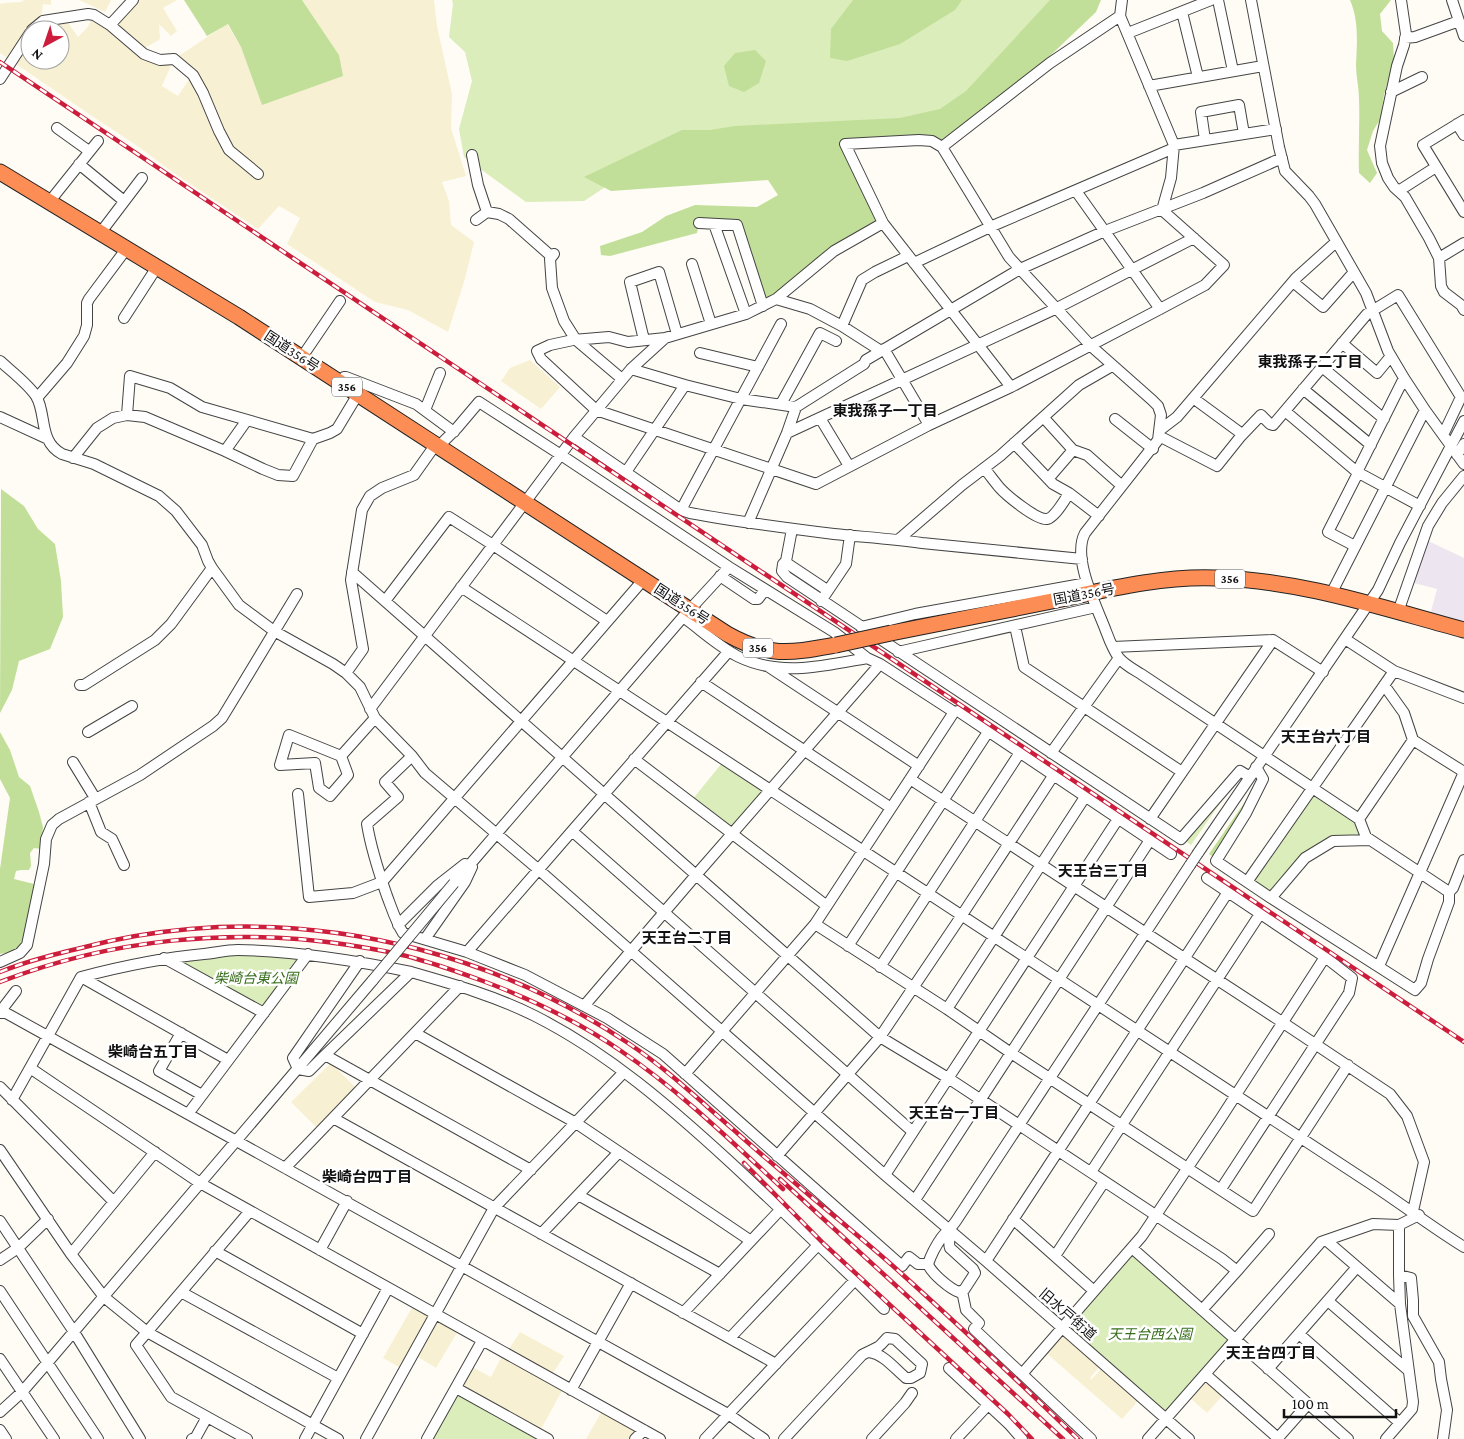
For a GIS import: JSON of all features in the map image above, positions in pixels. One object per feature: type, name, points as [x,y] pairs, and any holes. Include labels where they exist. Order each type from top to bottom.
[{"type":"highway","name":"国道356号","points":[[0,172],[224,307],[644,579],[686,613],[742,642],[767,650],[794,652],[836,645],[1134,584],[1166,580],[1217,578],[1284,584],[1330,594],[1464,630]]},
{"type":"street","points":[[110,25],[133,0]]},
{"type":"street","points":[[1122,0],[1120,16],[1174,147],[1171,178],[1162,210]]},
{"type":"street","points":[[1128,33],[1210,0]]},
{"type":"street","points":[[1218,0],[1233,71]]},
{"type":"street","points":[[1250,0],[1285,171],[1311,198],[1366,293],[1384,341],[1404,378],[1464,464]]},
{"type":"street","points":[[1401,0],[1405,38],[1391,92],[1379,152],[1386,175],[1394,187],[1400,190],[1406,197],[1439,258],[1440,286],[1464,310]]},
{"type":"street","points":[[1452,0],[1464,36]]},
{"type":"street","points":[[1182,12],[1198,77]]},
{"type":"street","points":[[49,20],[88,14],[94,15],[110,25],[144,54],[160,60],[174,59],[193,75],[229,150],[258,174]]},
{"type":"street","points":[[942,147],[1034,75],[1120,16]]},
{"type":"street","points":[[1405,38],[1415,37],[1459,21]]},
{"type":"street","points":[[0,78],[20,48]]},
{"type":"street","points":[[1150,86],[1263,66]]},
{"type":"street","points":[[1391,92],[1422,77]]},
{"type":"street","points":[[1205,140],[1201,112],[1239,105],[1244,134]]},
{"type":"street","points":[[1464,135],[1461,122],[1423,145],[1464,212]]},
{"type":"street","points":[[57,128],[89,151]]},
{"type":"street","points":[[842,326],[862,280],[875,272],[990,227],[1174,147],[1205,140],[1276,129]]},
{"type":"street","points":[[50,201],[98,140]]},
{"type":"street","points":[[1011,387],[884,223],[845,144],[919,140],[932,141],[942,147],[1009,257],[1091,346],[1112,366],[1145,392],[1158,406],[1162,415],[1160,433],[1153,449],[1081,540],[1082,559],[1091,594],[1119,658],[1140,674],[1359,819],[1366,838],[1449,892]]},
{"type":"street","points":[[472,155],[478,185],[487,212]]},
{"type":"street","points":[[748,524],[772,470],[796,408],[864,364],[866,360],[1020,269],[1105,231],[1162,210],[1282,158]]},
{"type":"street","points":[[79,164],[124,201]]},
{"type":"street","points":[[1400,190],[1436,166]]},
{"type":"street","points":[[101,232],[142,178]]},
{"type":"street","points":[[1076,191],[1160,309]]},
{"type":"street","points":[[884,223],[834,252],[776,299],[746,314],[665,338],[628,342],[609,338],[576,340],[550,345],[537,351],[541,359],[596,410],[816,484],[929,425],[1011,387],[1205,285],[1224,265],[1162,210]]},
{"type":"street","points":[[476,220],[487,212],[499,214],[509,219],[553,255],[550,259],[552,288],[564,321],[576,340],[622,379]]},
{"type":"street","points":[[699,223],[737,225],[763,306]]},
{"type":"street","points":[[714,224],[746,314]]},
{"type":"street","points":[[787,433],[1056,309],[1194,238]]},
{"type":"street","points":[[1160,433],[1177,417],[1302,272],[1336,242]]},
{"type":"street","points":[[1439,258],[1464,243]]},
{"type":"street","points":[[37,398],[66,363],[84,336],[87,325],[88,303],[127,248]]},
{"type":"street","points":[[692,264],[711,324]]},
{"type":"street","points":[[124,318],[157,267]]},
{"type":"street","points":[[644,340],[630,282],[659,272],[677,334]]},
{"type":"street","points":[[1294,282],[1324,307],[1354,272]]},
{"type":"street","points":[[1160,433],[1217,466],[1242,434],[1261,415],[1273,425],[1367,314],[1398,295],[1461,398],[1443,435]]},
{"type":"street","points":[[776,299],[810,309],[882,350],[902,379],[929,425]]},
{"type":"street","points":[[302,358],[340,301]]},
{"type":"street","points":[[681,510],[781,324]]},
{"type":"street","points":[[780,404],[820,333],[836,341]]},
{"type":"street","points":[[342,756],[424,636],[574,437],[631,369],[665,338]]},
{"type":"street","points":[[1342,343],[1377,373],[1392,356]]},
{"type":"street","points":[[700,353],[758,367]]},
{"type":"street","points":[[0,361],[37,398],[48,439]]},
{"type":"street","points":[[898,540],[927,514],[1000,456],[1079,385],[1112,366]]},
{"type":"street","points":[[1322,367],[1384,419]]},
{"type":"street","points":[[631,369],[741,399],[796,408]]},
{"type":"street","points":[[425,410],[440,373]]},
{"type":"street","points":[[127,415],[130,376],[170,388],[202,407],[313,439],[337,429],[358,394]]},
{"type":"street","points":[[340,382],[346,377],[416,404],[454,432]]},
{"type":"street","points":[[1355,546],[1328,532],[1404,378]]},
{"type":"street","points":[[626,472],[684,385]]},
{"type":"street","points":[[1303,389],[1371,445]]},
{"type":"street","points":[[1193,398],[1242,434]]},
{"type":"street","points":[[346,673],[363,649],[351,580],[362,510],[370,496],[382,488],[414,475],[437,445],[454,432],[479,402],[729,567],[834,632],[867,658],[880,664],[954,712],[958,711],[1019,754],[1171,854]]},
{"type":"street","points":[[1330,594],[1425,410]]},
{"type":"street","points":[[1285,411],[1358,472],[1420,506]]},
{"type":"street","points":[[73,458],[97,428],[113,418],[127,415],[145,417],[225,450],[278,475],[293,476],[313,439]]},
{"type":"street","points":[[0,417],[48,439]]},
{"type":"street","points":[[820,418],[849,466]]},
{"type":"street","points":[[1044,418],[1073,450],[1087,455],[1122,486]]},
{"type":"street","points":[[1115,419],[1153,449]]},
{"type":"street","points":[[225,450],[247,420]]},
{"type":"street","points":[[928,1264],[942,1237],[950,1230],[1198,852],[1378,590],[1420,506],[1454,451],[1464,421]]},
{"type":"street","points":[[574,437],[681,510],[690,513],[748,524],[1082,559]]},
{"type":"street","name":"旧水戸街道","points":[[48,439],[57,452],[94,464],[159,496],[176,511],[202,545],[212,568],[239,605],[274,631],[346,673],[360,687],[373,713],[425,773],[539,870],[885,1175],[1189,1439]]},
{"type":"street","points":[[1014,443],[1053,484],[1069,493],[1099,516]]},
{"type":"street","points":[[1454,451],[1464,444]]},
{"type":"street","points":[[1048,479],[1073,450]]},
{"type":"street","points":[[984,468],[1000,489],[1037,517],[1047,519],[1053,516],[1069,493]]},
{"type":"street","points":[[1398,612],[1428,526],[1442,503],[1463,479]]},
{"type":"street","points":[[385,602],[449,517],[493,544],[607,621]]},
{"type":"street","points":[[792,529],[786,561],[783,564],[782,571],[787,577],[1181,839],[1240,771],[1250,777]]},
{"type":"street","points":[[821,601],[846,564],[850,535]]},
{"type":"street","points":[[786,561],[827,590]]},
{"type":"street","points":[[0,1412],[22,1392],[74,1332],[476,856],[686,613],[729,567]]},
{"type":"street","points":[[80,684],[84,685],[154,640],[171,624],[212,568]]},
{"type":"street","points":[[352,572],[880,1037],[948,1078],[1222,1258],[1237,1271]]},
{"type":"street","points":[[720,576],[754,598],[758,599],[765,590]]},
{"type":"street","points":[[298,794],[309,897],[353,893],[382,882],[644,579]]},
{"type":"street","points":[[461,587],[1301,1137],[1464,1247]]},
{"type":"street","points":[[0,962],[20,953],[27,944],[44,864],[46,839],[52,825],[92,800],[140,775],[222,718],[297,594]]},
{"type":"street","points":[[898,652],[1015,626],[1091,594]]},
{"type":"street","points":[[861,627],[915,614],[1091,594]]},
{"type":"street","points":[[686,613],[729,650],[740,657],[767,666],[791,669],[806,668],[867,658]]},
{"type":"street","points":[[1015,626],[1024,667],[1182,772]]},
{"type":"street","points":[[1345,639],[1394,671],[1464,698]]},
{"type":"street","points":[[1113,647],[1273,640],[1323,672]]},
{"type":"street","points":[[1150,819],[1273,640]]},
{"type":"street","points":[[467,952],[729,650]]},
{"type":"street","points":[[1051,753],[1119,658]]},
{"type":"street","points":[[584,1006],[880,664]]},
{"type":"street","points":[[767,666],[919,766]]},
{"type":"street","points":[[1247,882],[1394,671]]},
{"type":"street","points":[[701,682],[891,808]]},
{"type":"street","points":[[1379,966],[1464,772],[1413,740],[1404,713],[1384,685]]},
{"type":"street","points":[[88,732],[132,706]]},
{"type":"street","points":[[685,1074],[815,924],[954,712]]},
{"type":"street","points":[[848,946],[988,732]]},
{"type":"street","points":[[290,735],[342,756],[348,775],[330,796],[319,788],[315,764],[280,765],[290,735]]},
{"type":"street","points":[[1359,819],[1413,740]]},
{"type":"street","points":[[880,967],[1019,754]]},
{"type":"street","points":[[412,756],[385,782],[398,797],[367,824],[382,882],[403,933],[467,952],[525,975],[607,1018],[656,1050],[685,1074],[902,1266],[910,1257],[918,1264],[928,1264]]},
{"type":"street","points":[[634,759],[827,906]]},
{"type":"street","points":[[73,762],[92,800],[101,832],[112,839],[124,865]]},
{"type":"street","points":[[1256,767],[1263,779],[1246,813],[1216,861],[1415,990],[1421,983],[1449,902],[1449,892]]},
{"type":"street","points":[[777,1156],[880,1037],[1053,776]]},
{"type":"street","points":[[910,779],[1390,1094],[1407,1116],[1424,1162],[1416,1214],[1399,1225],[1373,1224],[1321,1242],[1148,1439]]},
{"type":"street","points":[[947,1009],[1085,797]]},
{"type":"street","points":[[885,1175],[1118,819]]},
{"type":"street","points":[[572,831],[913,1132]]},
{"type":"street","points":[[915,1200],[1150,840]]},
{"type":"street","points":[[1271,898],[1304,858],[1333,842],[1370,840]]},
{"type":"street","points":[[398,924],[454,871],[476,856]]},
{"type":"street","points":[[425,939],[466,882],[476,856]]},
{"type":"street","points":[[1449,892],[1454,888],[1464,860]]},
{"type":"street","points":[[1207,878],[1325,957],[1352,978],[1349,993],[1221,1189]]},
{"type":"street","points":[[986,1261],[1228,892]]},
{"type":"street","points":[[1091,1172],[1260,914]]},
{"type":"street","points":[[815,924],[1253,1211],[1348,1065]]},
{"type":"street","points":[[12,1100],[81,977],[164,958],[236,950],[308,954],[360,961],[410,972],[488,995],[535,1016],[604,1057],[640,1083],[689,1124],[781,1209],[884,1309]]},
{"type":"street","points":[[188,1114],[308,954]]},
{"type":"street","points":[[1022,1374],[1132,1248],[1156,1215],[1325,957]]},
{"type":"street","points":[[164,958],[264,1012]]},
{"type":"street","points":[[298,1069],[293,1058],[360,961]]},
{"type":"street","points":[[298,1069],[309,1071],[410,972]]},
{"type":"street","points":[[81,977],[228,1060]]},
{"type":"street","points":[[285,1168],[460,986]]},
{"type":"street","points":[[0,1013],[16,991]]},
{"type":"street","points":[[0,1013],[6,1013],[48,1036],[728,1414],[764,1439]]},
{"type":"street","points":[[181,1033],[159,1072],[202,1096]]},
{"type":"street","points":[[415,1033],[576,1123],[751,1241]]},
{"type":"street","points":[[325,1055],[531,1170]]},
{"type":"street","points":[[30,1068],[200,1183],[660,1439]]},
{"type":"street","points":[[366,1439],[494,1208],[624,1072]]},
{"type":"street","points":[[0,1087],[114,1202]]},
{"type":"street","points":[[333,1118],[776,1364]]},
{"type":"street","points":[[0,1150],[71,1254],[104,1297],[146,1332],[338,1439]]},
{"type":"street","points":[[71,1254],[155,1152]]},
{"type":"street","points":[[541,1234],[619,1152]]},
{"type":"street","points":[[1055,1256],[1104,1182]]},
{"type":"street","points":[[578,1196],[720,1274]]},
{"type":"street","points":[[320,1250],[347,1202]]},
{"type":"street","points":[[684,1313],[781,1209]]},
{"type":"street","points":[[247,1439],[171,1397],[136,1345],[250,1211]]},
{"type":"street","points":[[0,1260],[18,1248],[48,1219]]},
{"type":"street","points":[[1013,1219],[1094,1291]]},
{"type":"street","points":[[0,1221],[74,1332],[140,1439]]},
{"type":"street","points":[[1386,1439],[1412,1409],[1413,1402],[1400,1304],[1398,1275],[1399,1225]]},
{"type":"street","points":[[928,1264],[930,1269],[955,1291],[962,1291],[969,1284],[975,1273],[950,1248],[950,1230]]},
{"type":"street","points":[[1202,1310],[1269,1234]]},
{"type":"street","points":[[1326,1240],[1400,1304]]},
{"type":"street","points":[[730,1338],[818,1245]]},
{"type":"street","points":[[1132,1248],[1348,1439]]},
{"type":"street","points":[[215,1251],[363,1334]]},
{"type":"street","points":[[1268,1368],[1357,1267]]},
{"type":"street","points":[[1398,1275],[1411,1278],[1414,1300],[1413,1316],[1440,1362],[1441,1379],[1448,1410],[1443,1439]]},
{"type":"street","points":[[705,1439],[855,1280]]},
{"type":"street","points":[[572,1390],[630,1283]]},
{"type":"street","points":[[305,1439],[388,1288]]},
{"type":"street","points":[[0,1291],[98,1439]]},
{"type":"street","points":[[962,1291],[966,1310],[979,1323],[974,1329],[1091,1439]]},
{"type":"street","points":[[181,1292],[338,1378]]},
{"type":"street","points":[[1328,1301],[1409,1371]]},
{"type":"street","points":[[1299,1334],[1400,1423]]},
{"type":"street","points":[[872,1439],[905,1404],[912,1393],[922,1364],[895,1338],[887,1338],[880,1352]]},
{"type":"street","points":[[427,1439],[482,1341]]},
{"type":"street","points":[[784,1439],[862,1355],[869,1352],[880,1352],[906,1378],[912,1393]]},
{"type":"street","points":[[0,1359],[54,1439]]},
{"type":"street","points":[[949,1368],[1009,1424],[1022,1439]]},
{"type":"street","points":[[906,1378],[911,1378],[920,1373]]},
{"type":"street","points":[[1205,1374],[1278,1439],[1308,1404]]},
{"type":"street","points":[[456,1388],[548,1439]]},
{"type":"street","points":[[956,1439],[988,1405]]},
{"type":"street","points":[[195,1438],[207,1416]]},
{"type":"street","points":[[0,1430],[6,1439]]},
{"type":"street","points":[[635,1439],[644,1430]]},
{"type":"shaded area","points":[[24,0],[51,0],[51,5],[43,4],[41,19],[64,17],[66,20],[20,20],[20,67],[0,53],[0,4],[21,2]]},
{"type":"shaded area","points":[[79,0],[111,0],[105,12]]},
{"type":"shaded area","points":[[133,0],[177,0],[163,8],[177,31],[171,36],[159,24],[160,39],[140,51],[174,59],[227,24],[241,47],[262,105],[339,55],[302,0],[434,0],[437,26],[452,94],[451,128],[466,176],[442,182],[449,201],[451,225],[474,242],[448,332],[408,310],[375,302],[287,244],[300,218],[279,206],[258,229],[25,70],[70,70],[70,26],[78,37],[87,28],[94,15],[110,25]],"holes":[[[174,59],[192,75],[178,96],[162,86]]]},
{"type":"shaded area","points":[[530,360],[560,387],[541,409],[501,381],[510,368]]},
{"type":"shaded area","points":[[1424,539],[1464,558],[1464,624],[1430,615],[1437,589],[1410,582]]},
{"type":"shaded area","points":[[331,1063],[357,1089],[318,1129],[291,1102]]},
{"type":"shaded area","points":[[413,1306],[429,1315],[399,1367],[383,1358]]},
{"type":"shaded area","points":[[438,1320],[458,1331],[436,1368],[418,1357]]},
{"type":"shaded area","points":[[520,1332],[564,1356],[553,1373],[509,1349]]},
{"type":"shaded area","points":[[1059,1336],[1064,1336],[1099,1367],[1090,1378],[1092,1379],[1101,1369],[1138,1401],[1122,1419],[1045,1352]]},
{"type":"shaded area","points":[[502,1356],[563,1389],[541,1429],[463,1387],[462,1384],[472,1367],[491,1377]]},
{"type":"shaded area","points":[[1207,1380],[1224,1394],[1207,1413],[1190,1398]]},
{"type":"shaded area","points":[[602,1411],[636,1430],[636,1433],[630,1439],[586,1439]]},
{"type":"green space","points":[[184,0],[302,0],[339,55],[343,76],[262,105],[241,47],[228,24],[207,36]]},
{"type":"green space","points":[[452,0],[1101,0],[944,142],[674,142],[584,201],[526,202],[464,157],[459,129],[472,81],[465,52],[449,37]]},
{"type":"green space","points":[[853,0],[962,0],[955,10],[900,44],[847,61],[830,58],[831,29]]},
{"type":"green space","points":[[1050,0],[1101,0],[1096,12],[1011,93],[942,147],[919,140],[845,144],[883,223],[763,306],[737,225],[699,223],[697,233],[610,256],[601,255],[600,246],[642,232],[666,216],[695,205],[757,207],[778,195],[768,180],[611,191],[584,177],[682,130],[710,130],[735,126],[900,118],[940,109],[966,91]]},
{"type":"green space","points":[[1350,0],[1391,0],[1380,14],[1382,31],[1393,43],[1394,60],[1384,95],[1381,118],[1373,131],[1367,150],[1377,173],[1370,183],[1359,173],[1357,32]]},
{"type":"green space","points":[[755,50],[766,61],[759,83],[744,92],[729,86],[724,66],[735,53]]},
{"type":"green space","points":[[1,489],[24,506],[38,529],[55,544],[61,581],[63,617],[50,649],[19,661],[12,690],[0,713]]},
{"type":"green space","points":[[0,732],[10,750],[19,777],[30,786],[43,827],[41,849],[34,848],[30,853],[31,866],[29,870],[16,871],[14,879],[34,884],[24,937],[16,949],[0,954],[0,869],[10,798],[0,779]]},
{"type":"green space","points":[[722,763],[766,792],[732,830],[692,800]]},
{"type":"green space","points":[[1239,776],[1191,845],[1184,840]]},
{"type":"green space","points":[[1260,780],[1215,858],[1209,854]]},
{"type":"green space","points":[[1313,791],[1357,820],[1363,838],[1332,840],[1270,895],[1249,882]]},
{"type":"green space","name":"柴崎台東公園","points":[[254,954],[302,957],[263,1009],[181,964],[180,960],[224,955]]},
{"type":"green space","name":"天王台西公園","points":[[1134,1254],[1228,1338],[1228,1342],[1169,1410],[1165,1411],[1070,1328],[1070,1324],[1131,1255]]},
{"type":"green space","points":[[460,1393],[541,1439],[431,1439],[456,1394]]},
{"type":"railway","points":[[0,62],[1464,1042]]},
{"type":"railway","points":[[0,972],[42,958],[124,938],[190,929],[248,927],[305,929],[362,937],[419,949],[474,966],[528,988],[579,1013],[628,1043],[670,1074],[891,1264],[1078,1439]]},
{"type":"railway","points":[[0,982],[42,967],[128,947],[216,937],[261,937],[305,940],[349,945],[409,957],[458,972],[519,995],[572,1021],[605,1040],[664,1083],[783,1189]]},
{"type":"railway","points":[[744,1163],[824,1244],[1008,1414],[1032,1439]]},
{"type":"railway","points":[[780,1179],[1063,1439]]},
{"type":"district","name":"東我孫子二丁目","points":[[1310,362]]},
{"type":"district","name":"東我孫子一丁目","points":[[885,411]]},
{"type":"district","name":"天王台六丁目","points":[[1326,737]]},
{"type":"district","name":"天王台三丁目","points":[[1103,871]]},
{"type":"district","name":"天王台二丁目","points":[[687,938]]},
{"type":"district","name":"柴崎台五丁目","points":[[153,1052]]},
{"type":"district","name":"天王台一丁目","points":[[954,1113]]},
{"type":"district","name":"柴崎台四丁目","points":[[367,1177]]},
{"type":"district","name":"天王台四丁目","points":[[1271,1353]]}]
